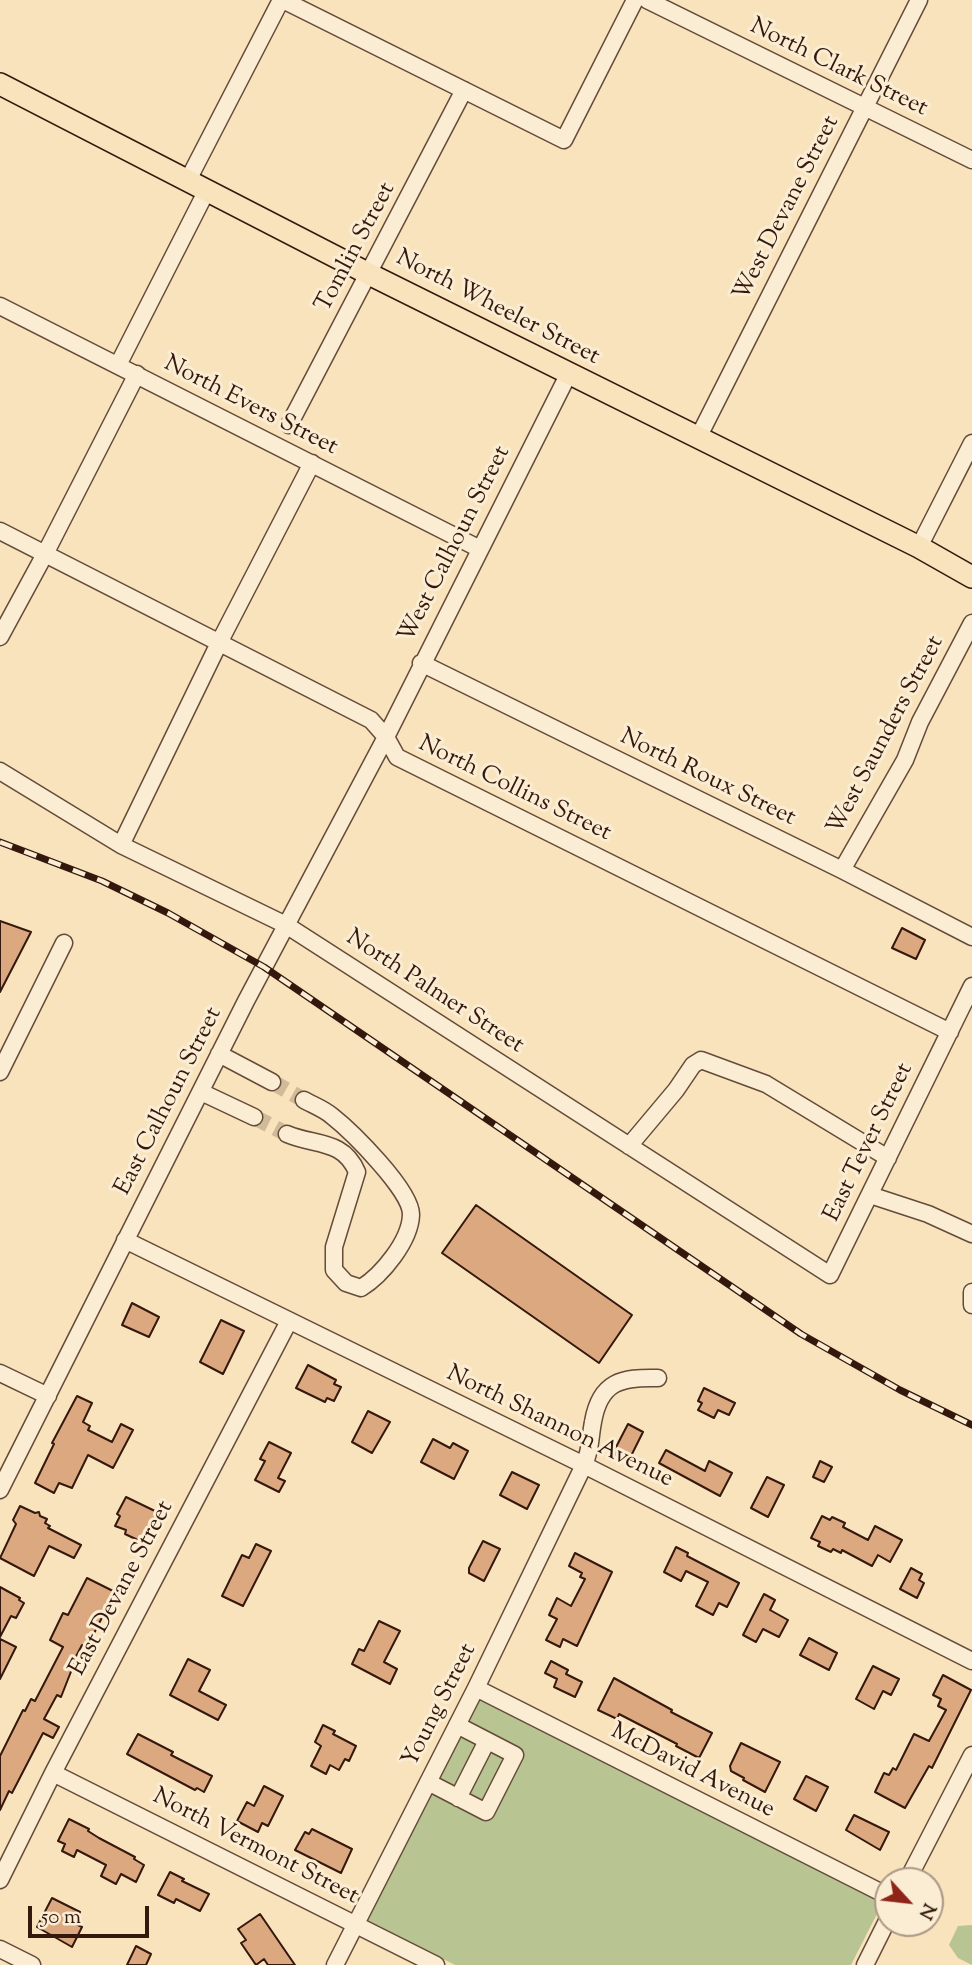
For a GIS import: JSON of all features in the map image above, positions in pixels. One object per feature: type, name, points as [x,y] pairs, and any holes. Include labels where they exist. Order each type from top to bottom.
[{"type":"main road","name":"North Wheeler Street","points":[[0,84],[568,375],[919,547],[972,577]]},
{"type":"street","points":[[188,180],[282,0],[564,141],[635,0]]},
{"type":"street","name":"North Clark Street","points":[[647,0],[972,160]]},
{"type":"street","name":"West Devane Street","points":[[698,439],[919,0]]},
{"type":"street","name":"Tomlin Street","points":[[289,425],[464,90]]},
{"type":"street","points":[[118,365],[207,190]]},
{"type":"street","name":"North Evers Street","points":[[0,306],[480,549]]},
{"type":"street","points":[[0,638],[137,374]]},
{"type":"street","name":"West Calhoun Street","points":[[386,737],[568,375]]},
{"type":"street","points":[[919,547],[972,443]]},
{"type":"street","points":[[121,845],[220,641],[312,463]]},
{"type":"street","name":"North Collins Street","points":[[0,531],[371,719],[386,737],[397,757],[950,1032]]},
{"type":"street","name":"West Saunders Street","points":[[842,870],[905,760],[920,722],[972,623]]},
{"type":"street","name":"North Roux Street","points":[[421,663],[842,870],[972,937]]},
{"type":"street","name":"East Calhoun Street","points":[[0,1490],[219,1054],[386,737]]},
{"type":"street","name":"North Palmer Street","points":[[0,771],[121,845],[286,925],[831,1275]]},
{"type":"street","points":[[0,1072],[64,943]]},
{"type":"street","name":"East Tever Street","points":[[831,1275],[972,986]]},
{"type":"street","points":[[219,1054],[272,1082]]},
{"type":"street","points":[[629,1146],[676,1090],[693,1065],[701,1060],[766,1084],[888,1158]]},
{"type":"street","points":[[201,1091],[254,1117]]},
{"type":"street","points":[[287,1134],[339,1149],[352,1159],[357,1172],[334,1247],[334,1270],[346,1283],[361,1289],[377,1278],[397,1250],[408,1231],[412,1213],[403,1195],[362,1142],[330,1114],[304,1100]]},
{"type":"street","points":[[870,1195],[928,1214],[972,1234]]},
{"type":"street","name":"North Shannon Avenue","points":[[125,1240],[584,1465],[972,1661]]},
{"type":"street","points":[[972,1293],[972,1305]]},
{"type":"street","name":"East Devane Street","points":[[0,1880],[289,1321]]},
{"type":"street","points":[[0,1373],[48,1396]]},
{"type":"street","name":"Young Street","points":[[335,1965],[476,1688],[584,1465],[590,1452],[594,1414],[609,1388],[623,1379],[658,1378]]},
{"type":"street","name":"McDavid Avenue","points":[[476,1688],[874,1889]]},
{"type":"street","points":[[428,1782],[486,1812],[492,1801],[515,1755],[457,1725]]},
{"type":"street","points":[[458,1798],[487,1741]]},
{"type":"street","points":[[914,1867],[972,1755]]},
{"type":"street","name":"North Vermont Street","points":[[53,1773],[436,1965]]},
{"type":"street","points":[[865,1965],[879,1937]]},
{"type":"street","points":[[0,1949],[32,1965]]},
{"type":"green space","points":[[480,1700],[874,1897],[874,1920],[851,1965],[455,1965],[368,1921]]},
{"type":"green space","points":[[972,1925],[972,1965],[958,1958],[949,1945],[958,1926]]},
{"type":"building","points":[[0,921],[31,932],[0,992]]},
{"type":"building","points":[[902,928],[925,940],[916,959],[892,948]]},
{"type":"building","points":[[476,1205],[632,1315],[599,1363],[442,1253]]},
{"type":"building","points":[[132,1303],[159,1317],[149,1337],[122,1325]]},
{"type":"building","points":[[221,1320],[244,1331],[223,1374],[200,1362]]},
{"type":"building","points":[[308,1365],[336,1380],[334,1384],[341,1387],[334,1401],[327,1398],[325,1402],[296,1388]]},
{"type":"building","points":[[704,1388],[735,1403],[729,1415],[718,1410],[714,1418],[698,1410],[702,1403],[698,1401]]},
{"type":"building","points":[[77,1396],[92,1403],[83,1422],[90,1426],[88,1430],[112,1442],[121,1424],[133,1430],[113,1468],[88,1455],[72,1488],[59,1483],[54,1493],[35,1483]]},
{"type":"building","points":[[368,1411],[390,1422],[372,1453],[352,1442]]},
{"type":"building","points":[[628,1424],[643,1432],[631,1456],[626,1460],[615,1454],[615,1449]]},
{"type":"building","points":[[433,1439],[450,1448],[453,1443],[468,1451],[454,1479],[421,1462]]},
{"type":"building","points":[[269,1442],[291,1453],[278,1478],[285,1481],[279,1492],[255,1480],[265,1461],[260,1459]]},
{"type":"building","points":[[666,1450],[705,1471],[709,1461],[732,1473],[720,1496],[659,1463]]},
{"type":"building","points":[[820,1461],[832,1467],[824,1482],[813,1477]]},
{"type":"building","points":[[512,1472],[539,1485],[527,1509],[500,1495]]},
{"type":"building","points":[[767,1477],[784,1485],[768,1517],[751,1508]]},
{"type":"building","points":[[126,1497],[157,1512],[142,1542],[125,1534],[126,1530],[115,1526],[120,1516],[117,1514]]},
{"type":"building","points":[[20,1506],[35,1513],[39,1512],[40,1516],[47,1519],[45,1523],[50,1526],[48,1528],[81,1545],[74,1558],[49,1546],[34,1576],[0,1558],[16,1524],[13,1520]]},
{"type":"building","points":[[822,1516],[845,1523],[843,1527],[868,1540],[875,1526],[902,1540],[890,1562],[878,1555],[872,1566],[842,1550],[841,1553],[833,1549],[831,1552],[818,1546],[820,1542],[811,1538]]},
{"type":"building","points":[[483,1541],[500,1549],[484,1581],[469,1573]]},
{"type":"building","points":[[256,1544],[271,1551],[243,1606],[222,1596],[242,1555],[249,1558]]},
{"type":"building","points":[[676,1547],[688,1553],[687,1556],[739,1583],[727,1607],[719,1603],[713,1615],[696,1606],[708,1582],[686,1571],[681,1581],[664,1572]]},
{"type":"building","points":[[575,1553],[612,1572],[577,1646],[563,1639],[560,1647],[546,1640],[557,1619],[549,1615],[557,1598],[571,1606],[585,1579],[580,1577],[582,1573],[569,1566]]},
{"type":"building","points":[[911,1568],[922,1574],[919,1580],[924,1583],[917,1598],[900,1589]]},
{"type":"building","points":[[87,1578],[115,1592],[87,1647],[82,1645],[70,1668],[72,1669],[61,1697],[57,1695],[44,1719],[59,1727],[53,1738],[43,1733],[12,1793],[9,1791],[0,1810],[0,1756],[23,1710],[25,1711],[31,1699],[35,1701],[63,1647],[50,1640],[63,1613],[68,1615]]},
{"type":"building","points":[[0,1587],[24,1603],[16,1618],[11,1616],[0,1637]]},
{"type":"building","points":[[764,1594],[775,1600],[770,1610],[788,1620],[779,1637],[763,1629],[756,1642],[743,1635]]},
{"type":"building","points":[[379,1621],[400,1631],[384,1662],[397,1669],[390,1684],[352,1664],[359,1649],[364,1651]]},
{"type":"building","points":[[809,1638],[837,1653],[829,1670],[800,1655]]},
{"type":"building","points":[[0,1639],[16,1647],[0,1679]]},
{"type":"building","points":[[188,1659],[210,1670],[199,1691],[226,1705],[218,1720],[170,1695]]},
{"type":"building","points":[[551,1661],[568,1670],[566,1674],[582,1682],[575,1697],[554,1687],[557,1679],[545,1673]]},
{"type":"building","points":[[873,1666],[899,1679],[891,1695],[883,1691],[874,1709],[856,1699]]},
{"type":"building","points":[[943,1675],[971,1690],[932,1768],[929,1766],[905,1808],[875,1792],[884,1773],[889,1775],[893,1768],[896,1770],[914,1734],[929,1741],[946,1710],[938,1706],[941,1699],[933,1695]]},
{"type":"building","points":[[614,1678],[712,1733],[699,1758],[619,1714],[617,1719],[598,1710]]},
{"type":"building","points":[[323,1725],[335,1731],[333,1734],[356,1746],[349,1761],[345,1759],[339,1770],[330,1765],[326,1774],[311,1766],[321,1746],[315,1742]]},
{"type":"building","points":[[138,1734],[212,1776],[204,1792],[197,1788],[195,1790],[127,1754]]},
{"type":"building","points":[[741,1743],[780,1762],[765,1792],[731,1771],[730,1766]]},
{"type":"building","points":[[806,1776],[828,1787],[816,1811],[794,1799]]},
{"type":"building","points":[[264,1786],[283,1796],[268,1826],[262,1823],[258,1832],[237,1821],[247,1802],[254,1806]]},
{"type":"building","points":[[854,1815],[889,1832],[880,1850],[846,1830]]},
{"type":"building","points":[[69,1819],[135,1857],[134,1859],[144,1865],[136,1882],[121,1874],[116,1884],[101,1876],[106,1865],[77,1850],[74,1857],[62,1851],[65,1844],[58,1841]]},
{"type":"building","points":[[312,1829],[352,1849],[341,1873],[295,1850],[305,1832],[309,1834]]},
{"type":"building","points":[[170,1872],[209,1894],[200,1911],[176,1899],[174,1903],[158,1895]]},
{"type":"building","points":[[52,1898],[80,1912],[74,1923],[82,1927],[72,1947],[37,1927]]},
{"type":"building","points":[[260,1914],[295,1965],[268,1965],[264,1959],[256,1965],[241,1943],[246,1940],[238,1929]]},
{"type":"building","points":[[136,1946],[151,1954],[146,1965],[127,1965]]},
{"type":"tunnel","points":[[272,1082],[304,1100]]},
{"type":"tunnel","points":[[254,1117],[287,1134]]},
{"type":"railway","points":[[0,842],[102,881],[168,913],[264,967],[801,1334],[900,1390],[972,1425]]}]
